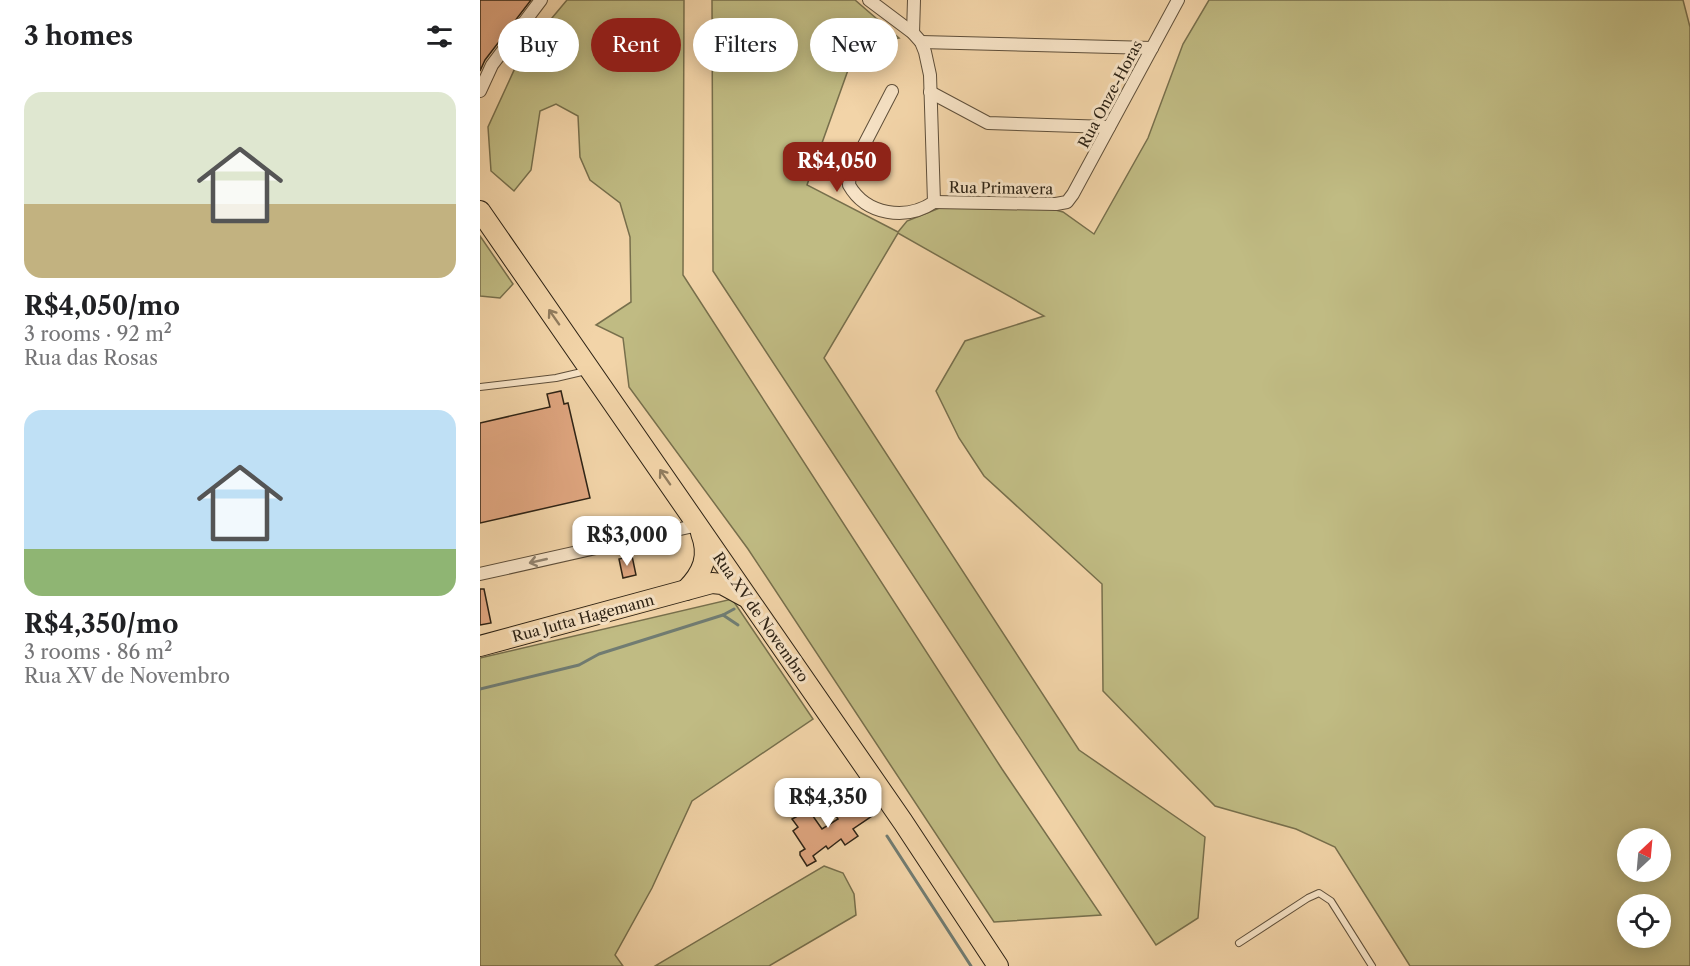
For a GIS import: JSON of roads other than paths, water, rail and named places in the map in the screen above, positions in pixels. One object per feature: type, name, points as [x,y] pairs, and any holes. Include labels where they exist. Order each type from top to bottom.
[{"type":"main road","name":"Rua XV de Novembro","points":[[480,211],[903,822],[998,966]]},
{"type":"main road","points":[[686,590],[697,580],[705,561],[704,540],[698,525]]},
{"type":"main road","name":"Rua Jutta Hagemann","points":[[480,646],[712,583],[722,584],[748,600]]},
{"type":"street","points":[[480,91],[492,65],[541,0]]},
{"type":"street","points":[[869,0],[917,37],[1152,48]]},
{"type":"street","points":[[892,91],[850,172],[849,184],[865,201],[886,212],[903,214],[934,202],[928,62],[917,37],[914,0]]},
{"type":"street","name":"Rua Onze-Horas","points":[[1067,202],[1178,0]]},
{"type":"street","points":[[930,92],[988,123],[1109,127]]},
{"type":"street","name":"Rua Primavera","points":[[934,202],[1056,204],[1067,202]]},
{"type":"street","points":[[480,574],[698,525]]},
{"type":"lane","points":[[480,387],[556,378],[590,369]]},
{"type":"lane","points":[[1239,944],[1318,893],[1331,901],[1372,966]]},
{"type":"waterway","points":[[480,689],[579,665],[599,654],[723,615],[734,609]]},
{"type":"waterway","points":[[723,615],[738,625]]},
{"type":"waterway","points":[[887,836],[971,966]]}]
